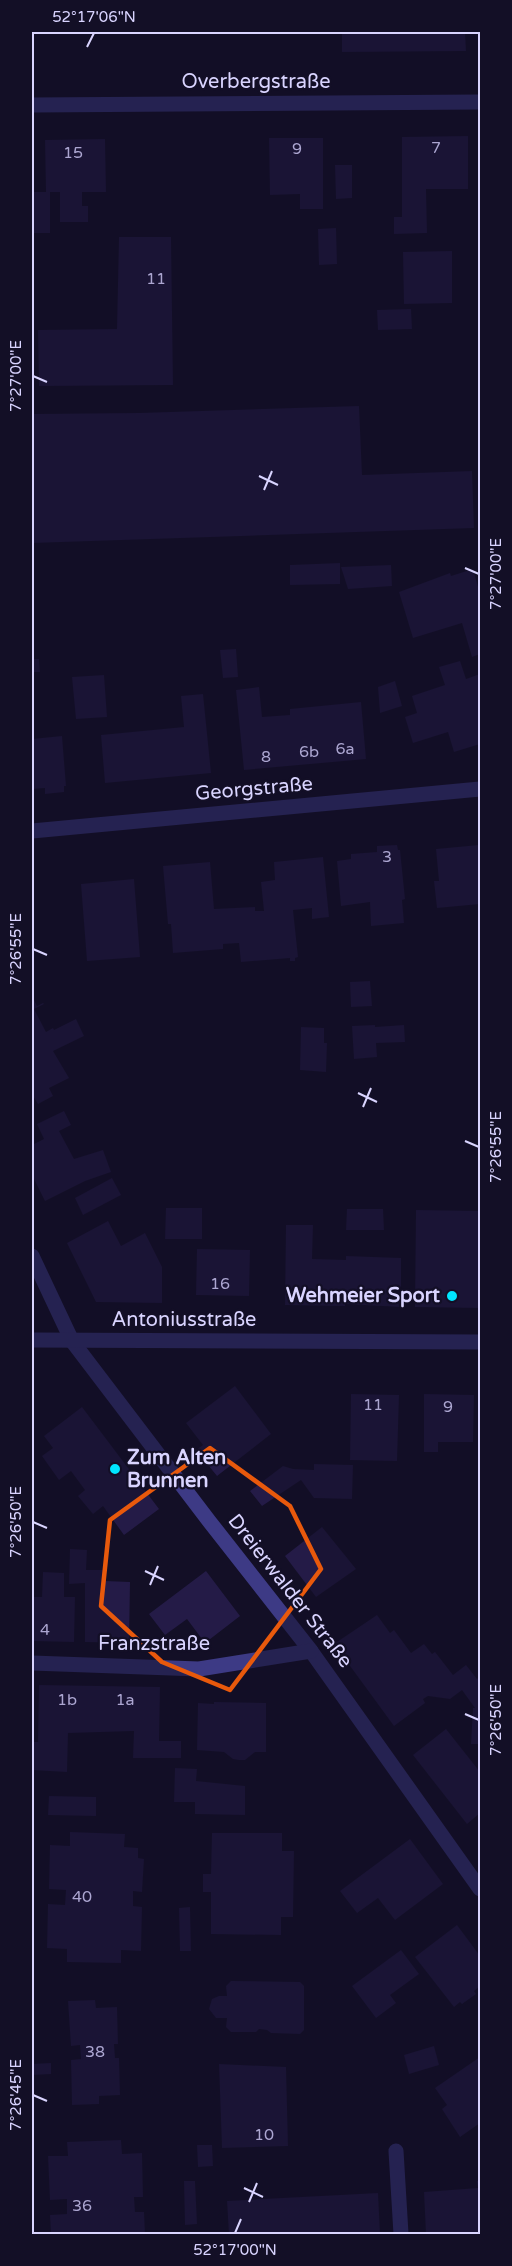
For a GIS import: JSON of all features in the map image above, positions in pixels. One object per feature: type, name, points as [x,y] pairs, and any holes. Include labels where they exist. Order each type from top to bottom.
[{"type":"street","name":"Overbergstraße","points":[[32,105],[480,102]]},
{"type":"street","name":"Georgstraße","points":[[32,831],[480,789]]},
{"type":"street","name":"Dreierwalder Straße","points":[[32,1256],[72,1341],[311,1651],[480,1889]]},
{"type":"street","name":"Antoniusstraße","points":[[32,1340],[480,1342]]},
{"type":"street","name":"Franzstraße","points":[[32,1664],[199,1669],[311,1651]]},
{"type":"street","points":[[396,2151],[401,2235]]},
{"type":"highlighted area","points":[[210,1448],[290,1506],[321,1569],[230,1690],[162,1662],[101,1606],[110,1520]]},
{"type":"building","points":[[342,32],[465,32],[466,51],[342,52]]},
{"type":"building","points":[[468,136],[468,189],[426,189],[427,233],[394,234],[394,217],[402,217],[402,137]]},
{"type":"building","points":[[269,138],[323,138],[323,209],[300,209],[300,194],[270,195]]},
{"type":"building","points":[[105,139],[106,192],[82,192],[82,206],[88,206],[88,222],[60,222],[60,192],[50,192],[50,233],[33,233],[33,192],[46,192],[45,140]]},
{"type":"building","points":[[335,165],[352,165],[352,198],[336,199]]},
{"type":"building","points":[[336,228],[337,264],[319,265],[318,229]]},
{"type":"building","points":[[119,237],[171,237],[173,385],[39,386],[38,330],[117,329]]},
{"type":"building","points":[[32,247],[34,247],[34,284],[32,284]]},
{"type":"building","points":[[452,251],[452,303],[404,304],[403,252]]},
{"type":"building","points":[[411,309],[412,329],[378,330],[377,310]]},
{"type":"building","points":[[359,406],[362,475],[472,471],[474,528],[32,543],[32,414]]},
{"type":"building","points":[[340,563],[340,584],[290,585],[290,565]]},
{"type":"building","points":[[391,565],[392,586],[348,589],[341,567]]},
{"type":"building","points":[[473,569],[480,594],[480,654],[472,657],[462,623],[413,638],[399,592],[450,573],[451,576]]},
{"type":"building","points":[[236,649],[238,677],[223,678],[220,650]]},
{"type":"building","points":[[32,659],[39,659],[40,672],[32,672]]},
{"type":"building","points":[[460,661],[466,679],[480,674],[480,744],[454,752],[448,732],[413,743],[405,717],[417,713],[412,696],[445,685],[439,667]]},
{"type":"building","points":[[104,675],[107,717],[76,719],[72,677]]},
{"type":"building","points":[[395,681],[402,706],[380,713],[378,687]]},
{"type":"building","points":[[259,687],[262,717],[290,715],[290,709],[361,702],[366,759],[244,770],[236,690]]},
{"type":"building","points":[[203,694],[211,773],[105,783],[101,735],[184,727],[181,696]]},
{"type":"building","points":[[62,736],[66,786],[64,786],[64,792],[45,794],[45,788],[32,789],[32,739]]},
{"type":"building","points":[[480,837],[480,904],[437,908],[434,881],[439,881],[436,849],[479,845],[478,838]]},
{"type":"building","points":[[397,845],[400,850],[405,899],[402,900],[404,923],[371,926],[370,902],[341,906],[337,861],[351,859],[351,854],[377,852],[377,846]]},
{"type":"building","points":[[323,857],[329,917],[312,919],[312,908],[293,910],[298,957],[295,961],[290,961],[290,958],[241,962],[239,943],[223,944],[223,949],[173,953],[163,866],[210,862],[214,909],[255,907],[255,911],[264,911],[261,882],[275,880],[274,862]]},
{"type":"building","points":[[134,879],[140,957],[87,961],[81,884]]},
{"type":"building","points":[[370,981],[372,1006],[351,1007],[350,982]]},
{"type":"building","points":[[32,996],[37,1006],[44,1004],[34,1009],[46,1032],[76,1019],[84,1036],[53,1051],[69,1078],[49,1088],[53,1096],[38,1104],[32,1097]]},
{"type":"building","points":[[375,1025],[375,1027],[404,1025],[405,1042],[376,1043],[377,1057],[354,1059],[352,1026]]},
{"type":"building","points":[[301,1027],[324,1028],[324,1043],[327,1043],[326,1072],[300,1070]]},
{"type":"building","points":[[64,1111],[71,1125],[59,1131],[74,1159],[103,1150],[111,1172],[85,1181],[45,1201],[32,1175],[32,1145],[44,1139],[37,1124]]},
{"type":"building","points":[[112,1178],[121,1195],[83,1215],[75,1198]]},
{"type":"building","points":[[166,1208],[202,1208],[202,1239],[165,1239]]},
{"type":"building","points":[[347,1209],[383,1209],[384,1230],[346,1230]]},
{"type":"building","points":[[416,1210],[480,1211],[480,1308],[415,1307]]},
{"type":"building","points":[[108,1221],[121,1246],[145,1233],[162,1267],[162,1303],[96,1302],[67,1243]]},
{"type":"building","points":[[286,1225],[313,1225],[312,1259],[346,1260],[346,1256],[401,1258],[401,1307],[345,1304],[345,1306],[285,1305]]},
{"type":"building","points":[[197,1249],[250,1250],[249,1296],[196,1295]]},
{"type":"building","points":[[235,1386],[271,1434],[217,1476],[196,1450],[203,1445],[186,1423]]},
{"type":"building","points":[[351,1394],[399,1395],[397,1461],[350,1460]]},
{"type":"building","points":[[424,1394],[474,1395],[473,1442],[438,1442],[438,1452],[424,1452]]},
{"type":"building","points":[[478,1402],[480,1402],[480,1432],[478,1432]]},
{"type":"building","points":[[82,1407],[159,1509],[124,1535],[103,1506],[93,1514],[78,1496],[85,1490],[71,1471],[59,1480],[42,1456],[53,1448],[44,1436]]},
{"type":"building","points":[[314,1464],[353,1465],[352,1499],[314,1498],[301,1480],[262,1506],[250,1491],[283,1466],[314,1470]]},
{"type":"building","points":[[322,1527],[356,1569],[316,1597],[285,1556]]},
{"type":"building","points":[[70,1549],[87,1550],[86,1570],[105,1570],[105,1581],[130,1582],[129,1643],[85,1642],[85,1583],[69,1584]]},
{"type":"building","points":[[206,1571],[240,1616],[205,1643],[187,1619],[165,1635],[149,1614]]},
{"type":"building","points":[[43,1572],[64,1573],[64,1597],[75,1597],[74,1642],[32,1641],[32,1597],[42,1597]]},
{"type":"building","points":[[377,1615],[390,1633],[394,1630],[411,1653],[424,1644],[432,1654],[435,1652],[453,1675],[466,1665],[477,1679],[480,1676],[480,1744],[471,1744],[473,1708],[475,1708],[462,1690],[450,1699],[428,1696],[423,1699],[425,1703],[394,1726],[334,1644]]},
{"type":"building","points":[[39,1685],[160,1687],[159,1741],[181,1741],[181,1758],[133,1758],[134,1731],[68,1733],[67,1772],[32,1770],[32,1742],[38,1742]]},
{"type":"building","points":[[214,1702],[266,1703],[266,1752],[255,1752],[245,1760],[239,1760],[233,1759],[224,1752],[197,1750],[198,1703],[214,1704]]},
{"type":"building","points":[[446,1729],[480,1772],[480,1813],[467,1824],[413,1755]]},
{"type":"building","points":[[175,1768],[197,1769],[196,1781],[245,1786],[245,1815],[195,1814],[195,1802],[174,1802]]},
{"type":"building","points":[[49,1796],[96,1797],[96,1816],[48,1815]]},
{"type":"building","points":[[70,1832],[125,1834],[124,1847],[138,1848],[138,1858],[144,1859],[142,1892],[133,1891],[133,1906],[142,1907],[141,1951],[121,1950],[121,1963],[67,1962],[67,1949],[47,1948],[48,1904],[65,1905],[66,1890],[49,1889],[50,1845],[70,1846]]},
{"type":"building","points":[[212,1833],[282,1833],[282,1851],[294,1851],[293,1917],[281,1917],[281,1935],[211,1934],[211,1892],[203,1892],[203,1874],[211,1874]]},
{"type":"building","points":[[410,1839],[443,1884],[395,1920],[378,1898],[357,1913],[340,1891]]},
{"type":"building","points":[[190,1907],[191,1951],[180,1951],[179,1908]]},
{"type":"building","points":[[457,1925],[480,1956],[480,1986],[474,1991],[476,1994],[454,2007],[415,1957]]},
{"type":"building","points":[[401,1950],[419,1974],[390,1995],[396,2003],[376,2018],[352,1986]]},
{"type":"building","points":[[231,1981],[300,1982],[304,1986],[304,2030],[300,2034],[271,2033],[259,2029],[256,2032],[231,2032],[226,2027],[227,2018],[216,2018],[209,2009],[212,1999],[227,1996],[226,1986]]},
{"type":"building","points":[[95,2000],[96,2008],[117,2007],[118,2044],[114,2044],[115,2058],[119,2058],[120,2095],[99,2096],[99,2104],[72,2105],[71,2060],[81,2059],[80,2045],[71,2046],[68,2001]]},
{"type":"building","points":[[434,2046],[439,2065],[409,2074],[404,2055]]},
{"type":"building","points":[[480,2057],[480,2123],[460,2137],[442,2109],[447,2105],[435,2088]]},
{"type":"building","points":[[51,2063],[51,2074],[32,2075],[32,2064]]},
{"type":"building","points":[[219,2064],[286,2067],[288,2146],[222,2148]]},
{"type":"building","points":[[121,2140],[122,2154],[142,2153],[143,2197],[134,2197],[135,2212],[144,2212],[145,2234],[51,2234],[50,2215],[67,2214],[67,2199],[50,2200],[48,2156],[68,2156],[67,2142]]},
{"type":"building","points":[[197,2145],[212,2145],[213,2166],[198,2167]]},
{"type":"building","points":[[184,2181],[195,2181],[197,2224],[185,2225]]},
{"type":"building","points":[[477,2181],[480,2181],[480,2234],[426,2234],[424,2192],[478,2188]]},
{"type":"building","points":[[378,2193],[380,2234],[229,2234],[227,2201]]},
{"type":"place","name":"Wehmeier Sport","points":[[452,1296]]},
{"type":"place","name":"Zum Alten Brunnen","points":[[115,1469]]}]
